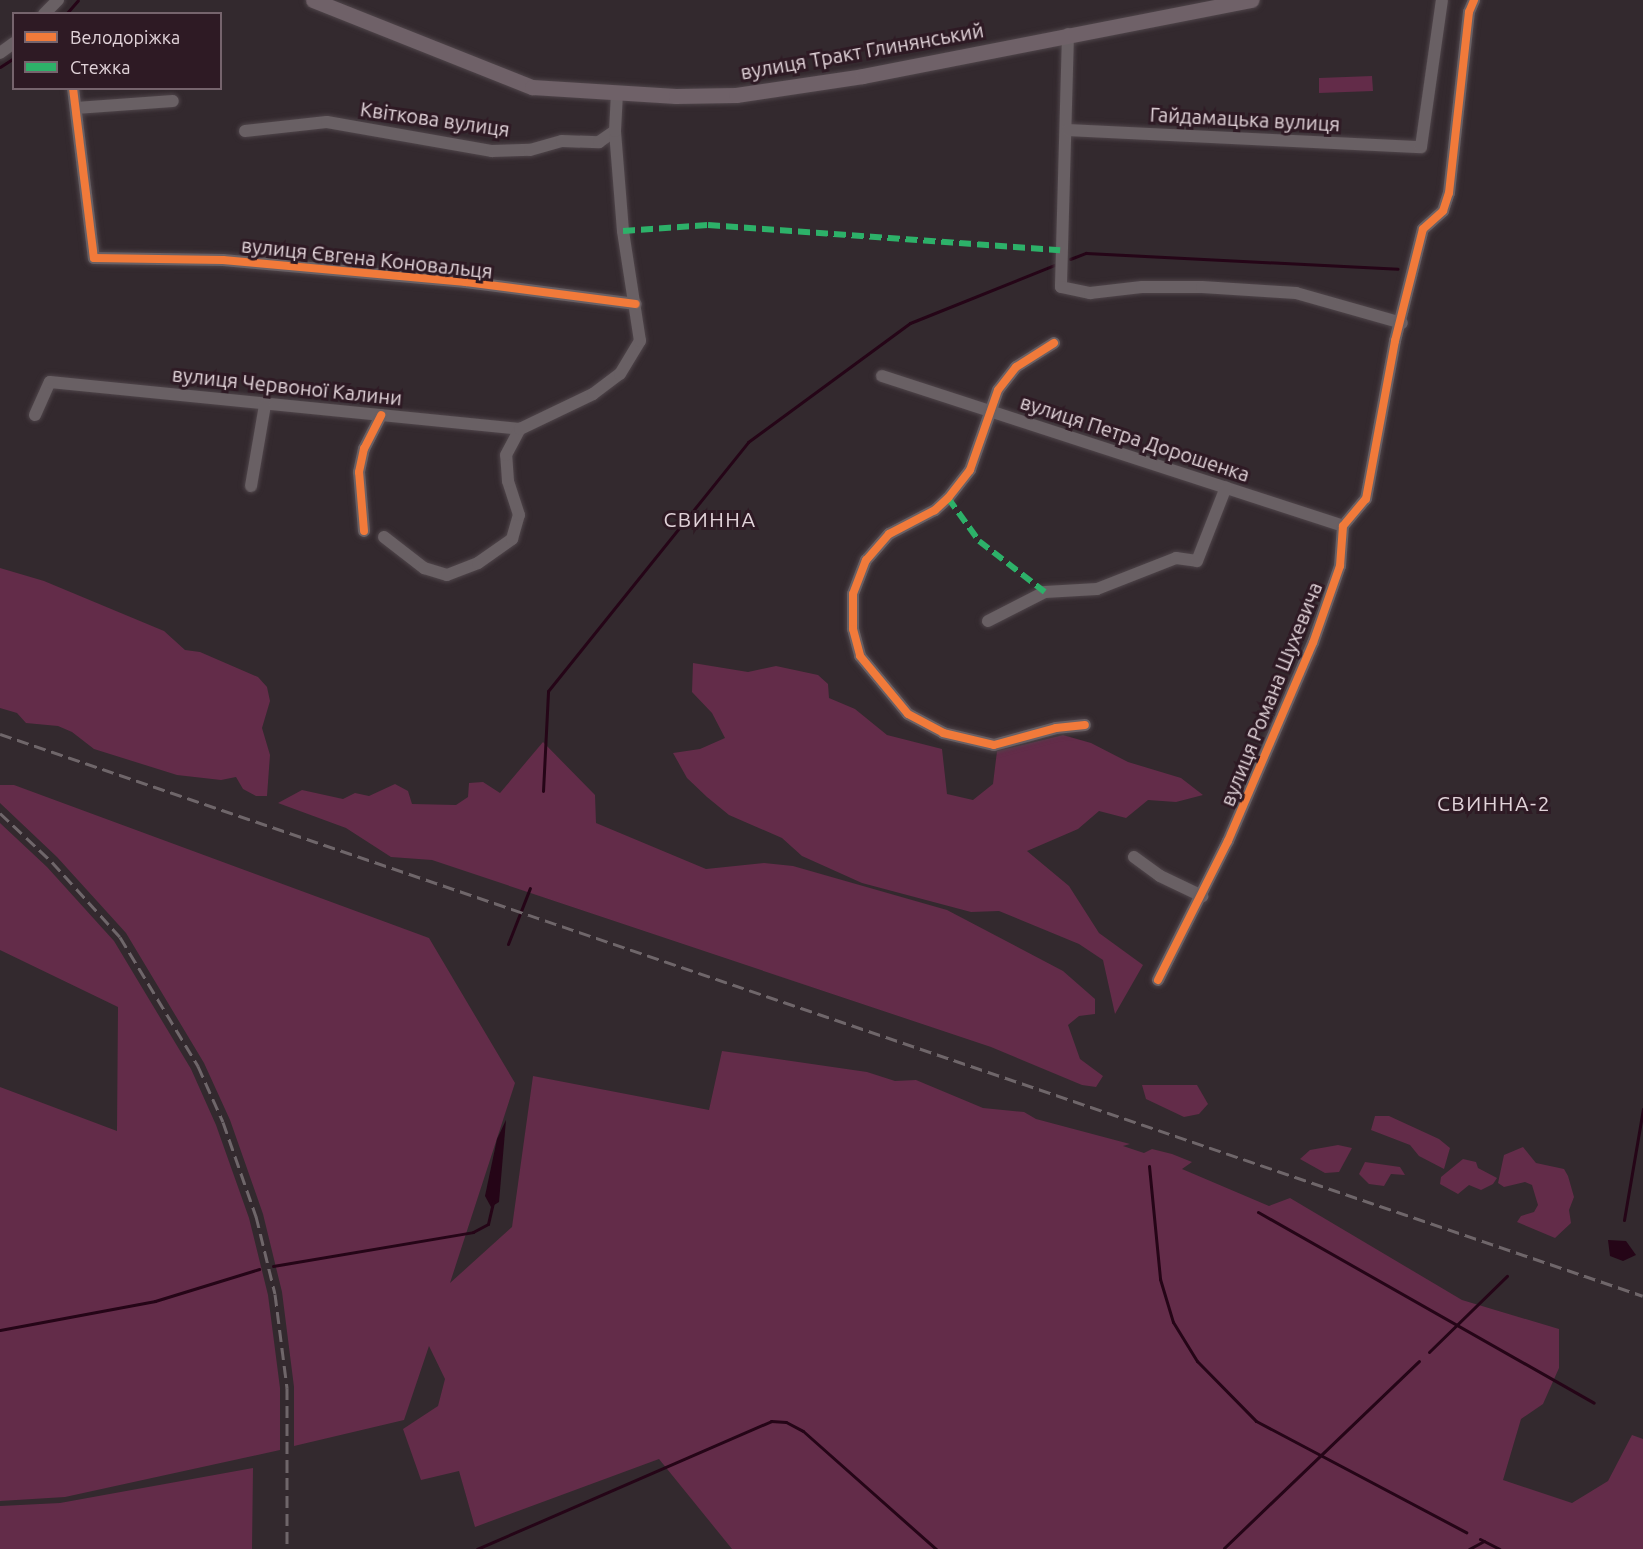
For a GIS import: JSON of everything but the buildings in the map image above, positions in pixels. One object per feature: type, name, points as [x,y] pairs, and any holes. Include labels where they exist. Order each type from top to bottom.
[{"type":"main road","name":"вулиця Тракт Глинянський","points":[[313,0],[509,81],[552,90],[617,94],[736,94],[863,76],[1068,34],[1252,0]]},
{"type":"street","name":"Гайдамацька вулиця","points":[[1068,130],[1421,147],[1442,0]]},
{"type":"street","points":[[1343,526],[1366,499],[1395,341],[1402,323],[1423,229],[1443,210],[1449,193],[1469,12],[1474,0]]},
{"type":"street","points":[[1068,34],[1068,130],[1061,287],[1090,293],[1142,287],[1202,287],[1296,294],[1402,323]]},
{"type":"street","points":[[0,53],[12,44]]},
{"type":"street","points":[[73,90],[76,108],[173,101]]},
{"type":"street","points":[[384,537],[424,568],[447,574],[478,563],[512,539],[519,515],[507,481],[506,455],[520,429],[592,394],[620,374],[640,341],[624,231],[615,131],[617,94]]},
{"type":"street","name":"вулиця Євгена Коновальця","points":[[76,108],[94,258],[223,260],[466,282],[636,304]]},
{"type":"street","name":"Квіткова вулиця","points":[[245,131],[327,122],[492,151],[530,150],[562,141],[599,142],[615,131]]},
{"type":"street","points":[[1054,343],[1016,367],[998,390],[970,470],[948,498],[935,510],[889,534],[866,560],[853,594],[853,629],[860,656],[908,714],[943,733],[994,745],[1056,728],[1085,725]]},
{"type":"street","name":"вулиця Петра Дорошенка","points":[[882,376],[1343,526]]},
{"type":"street","name":"вулиця Червоної Калини","points":[[35,415],[50,382],[520,429]]},
{"type":"street","points":[[251,486],[265,405]]},
{"type":"street","points":[[364,531],[359,472],[364,449],[381,415]]},
{"type":"street","points":[[988,621],[1045,592],[1097,589],[1176,558],[1197,561],[1226,487]]},
{"type":"street","name":"вулиця Романа Шухевича","points":[[1158,980],[1202,896],[1313,643],[1340,566],[1343,526]]},
{"type":"street","points":[[1134,857],[1160,876],[1202,896]]},
{"type":"shaded area","points":[[1372,76],[1373,91],[1319,93],[1319,78]]},
{"type":"shaded area","points":[[0,568],[44,581],[164,631],[185,650],[200,652],[258,677],[267,687],[270,701],[262,728],[270,755],[267,796],[256,796],[243,789],[236,777],[221,780],[177,775],[94,749],[72,732],[58,726],[26,723],[17,713],[0,708]]},
{"type":"shaded area","points":[[693,663],[748,672],[776,666],[818,675],[828,684],[829,698],[855,709],[887,735],[942,749],[947,794],[973,800],[993,784],[997,751],[1063,735],[1091,743],[1128,762],[1181,778],[1203,795],[1176,802],[1148,800],[1126,818],[1099,811],[1078,829],[1027,851],[1069,886],[1099,933],[1143,965],[1115,1014],[1103,960],[1079,944],[999,911],[971,912],[862,883],[802,856],[782,838],[729,815],[707,797],[687,778],[673,753],[700,749],[725,738],[712,713],[692,692]]},
{"type":"shaded area","points":[[543,742],[595,795],[596,823],[706,869],[764,863],[793,866],[947,910],[1063,971],[1095,999],[1095,1014],[1079,1016],[1068,1025],[1080,1059],[1103,1076],[1096,1087],[1082,1085],[991,1047],[432,860],[391,857],[346,828],[278,803],[302,790],[343,799],[355,793],[369,796],[395,784],[408,791],[412,804],[456,805],[468,797],[469,783],[483,782],[500,793]]},
{"type":"shaded area","points":[[0,785],[14,785],[429,938],[515,1083],[450,1283],[512,1227],[533,1076],[709,1110],[722,1051],[867,1072],[895,1081],[916,1080],[983,1108],[1024,1112],[1036,1119],[1130,1144],[1123,1146],[1144,1153],[1152,1149],[1172,1154],[1192,1162],[1182,1169],[1269,1206],[1290,1198],[1462,1300],[1559,1329],[1559,1368],[1543,1404],[1521,1419],[1503,1480],[1572,1503],[1608,1481],[1632,1435],[1643,1439],[1643,1549],[732,1549],[659,1459],[475,1527],[459,1471],[421,1480],[403,1429],[438,1406],[445,1379],[429,1346],[404,1420],[294,1446],[294,1387],[282,1292],[263,1214],[230,1120],[204,1063],[126,933],[57,857],[0,803]]},
{"type":"shaded area","points":[[0,823],[47,867],[114,941],[191,1069],[216,1125],[249,1218],[268,1295],[280,1388],[280,1450],[65,1497],[0,1501],[0,1087],[117,1131],[118,1007],[0,950]]},
{"type":"shaded area","points":[[1142,1085],[1197,1085],[1208,1104],[1199,1114],[1184,1117],[1146,1099]]},
{"type":"shaded area","points":[[1375,1116],[1389,1116],[1439,1139],[1450,1148],[1444,1169],[1419,1156],[1410,1145],[1371,1130]]},
{"type":"shaded area","points":[[506,1120],[499,1202],[491,1207],[485,1196],[497,1139]]},
{"type":"shaded area","points":[[1338,1145],[1352,1148],[1339,1172],[1325,1173],[1300,1159],[1310,1150]]},
{"type":"shaded area","points":[[1523,1147],[1536,1163],[1564,1169],[1568,1176],[1574,1197],[1569,1210],[1571,1223],[1555,1238],[1517,1222],[1521,1216],[1534,1212],[1538,1205],[1532,1185],[1525,1182],[1504,1187],[1498,1183],[1504,1155]]},
{"type":"shaded area","points":[[1463,1159],[1476,1162],[1478,1168],[1497,1178],[1493,1184],[1481,1190],[1469,1185],[1458,1194],[1440,1184],[1441,1177]]},
{"type":"shaded area","points":[[1365,1162],[1400,1167],[1405,1175],[1391,1174],[1384,1186],[1369,1184],[1359,1174]]},
{"type":"shaded area","points":[[1608,1240],[1626,1241],[1636,1255],[1623,1261],[1610,1256]]},
{"type":"shaded area","points":[[253,1468],[252,1549],[0,1549],[0,1506],[60,1503]]},
{"type":"waterway","points":[[68,12],[78,0]]},
{"type":"waterway","points":[[0,67],[12,59]]},
{"type":"waterway","points":[[1070,259],[1086,253],[1398,269]]},
{"type":"waterway","points":[[543,791],[548,691],[748,442],[910,323],[1057,264]]},
{"type":"waterway","points":[[508,944],[530,888]]},
{"type":"waterway","points":[[1624,1220],[1643,1109]]},
{"type":"waterway","points":[[1149,1166],[1160,1279],[1173,1322],[1197,1361],[1256,1421],[1466,1532]]},
{"type":"waterway","points":[[273,1266],[473,1232],[488,1224],[493,1202]]},
{"type":"waterway","points":[[1258,1212],[1594,1403]]},
{"type":"waterway","points":[[0,1330],[155,1301],[259,1269]]},
{"type":"waterway","points":[[1429,1352],[1507,1276]]},
{"type":"waterway","points":[[1224,1548],[1419,1361]]},
{"type":"waterway","points":[[477,1549],[771,1421],[786,1422],[803,1431],[936,1549]]},
{"type":"waterway","points":[[1480,1539],[1500,1549]]},
{"type":"waterway","points":[[1469,1549],[1484,1541]]},
{"type":"railway","points":[[0,734],[1643,1296]]},
{"type":"railway","points":[[0,813],[52,862],[120,937],[198,1066],[223,1122],[256,1216],[275,1294],[287,1388],[287,1549]]},
{"type":"marked path","points":[[623,231],[708,225],[1060,250]]},
{"type":"marked path","points":[[948,498],[979,541],[1045,592]]},
{"type":"cycle path","points":[[1158,980],[1228,841],[1313,643],[1340,566],[1343,526],[1366,499],[1395,341],[1423,229],[1443,211],[1449,193],[1469,12],[1474,0]]},
{"type":"cycle path","points":[[73,90],[94,258],[223,260],[466,282],[636,304]]},
{"type":"cycle path","points":[[1054,343],[1016,367],[998,390],[970,470],[948,498],[935,510],[889,534],[866,560],[853,594],[853,629],[860,656],[908,714],[943,733],[994,745],[1056,728],[1085,725]]},
{"type":"cycle path","points":[[364,531],[359,472],[364,449],[381,415]]},
{"type":"district","name":"СВИННА","points":[[710,519]]},
{"type":"district","name":"СВИННА-2","points":[[1494,803]]}]
